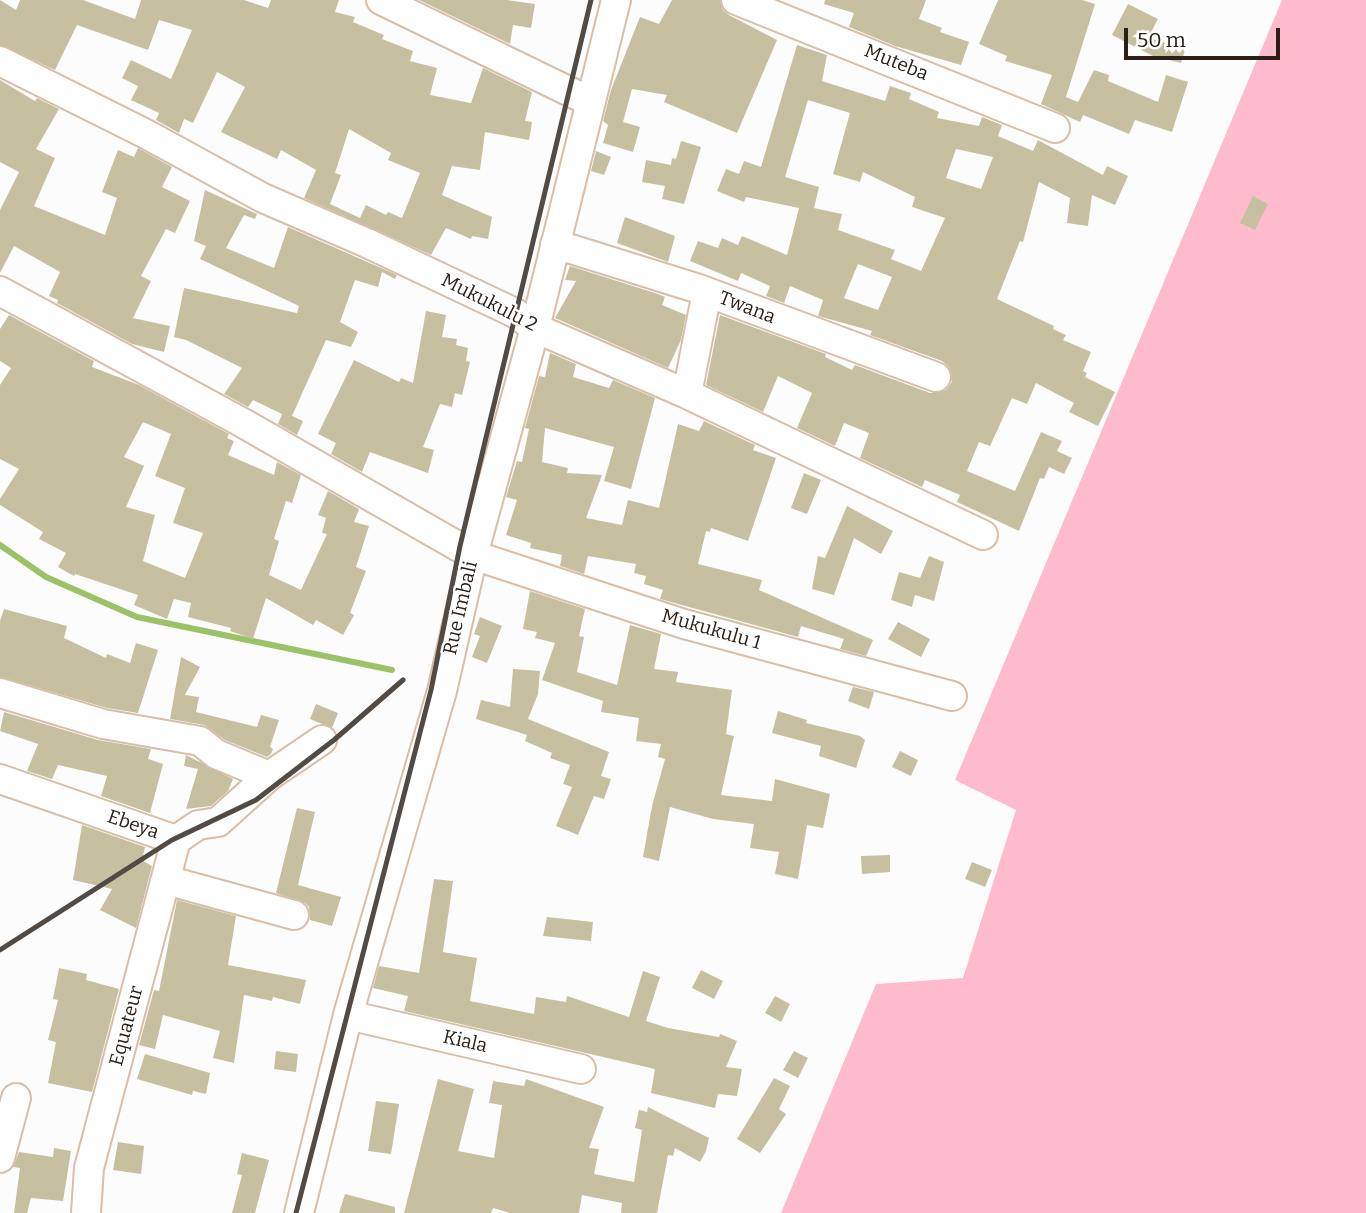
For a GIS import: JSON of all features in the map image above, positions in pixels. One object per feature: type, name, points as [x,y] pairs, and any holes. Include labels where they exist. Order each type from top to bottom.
[{"type":"street","points":[[381,0],[591,102]]},
{"type":"street","name":"Muteba","points":[[736,0],[1055,128]]},
{"type":"street","name":"Rue Imbali","points":[[299,1213],[348,1015],[442,691],[473,555],[535,328],[591,102],[610,1]]},
{"type":"street","name":"Mukukulu 2","points":[[0,61],[146,134],[263,198],[514,313],[535,328],[687,394],[983,535]]},
{"type":"street","name":"Twana","points":[[555,244],[707,292],[936,377]]},
{"type":"street","name":"Mukukulu 1","points":[[0,291],[243,423],[473,555],[684,624],[952,696]]},
{"type":"street","points":[[687,394],[707,292]]},
{"type":"street","points":[[0,693],[103,724],[200,741],[216,754],[269,776]]},
{"type":"street","name":"Ebeya","points":[[0,779],[176,840],[198,825],[218,822],[269,776],[322,740]]},
{"type":"street","name":"Equateur","points":[[86,1213],[89,1168],[176,840]]},
{"type":"street","points":[[166,880],[294,915]]},
{"type":"street","name":"Kiala","points":[[348,1015],[581,1069]]},
{"type":"street","points":[[0,1158],[16,1098]]},
{"type":"shaded area","points":[[1282,0],[1366,0],[1366,1213],[781,1213],[876,984],[963,978],[1016,810],[955,780]]},
{"type":"building","points":[[0,0],[16,10],[20,0],[83,0],[135,19],[141,0],[244,0],[268,8],[271,0],[339,0],[335,12],[355,17],[353,22],[384,35],[382,39],[413,51],[410,61],[437,68],[430,95],[471,103],[483,68],[532,92],[525,121],[532,122],[529,140],[485,132],[480,170],[452,166],[442,195],[492,217],[488,239],[472,236],[471,239],[446,228],[431,255],[304,198],[316,170],[281,150],[277,159],[221,132],[245,87],[217,72],[193,123],[184,119],[179,133],[156,120],[159,113],[131,100],[138,86],[122,78],[131,60],[171,79],[192,30],[159,20],[148,50],[77,25],[55,70],[0,45]],"holes":[[[349,129],[391,153],[388,160],[420,173],[402,218],[388,212],[386,215],[366,205],[360,218],[330,204],[341,175],[335,173]]]},
{"type":"building","points":[[419,0],[507,0],[535,4],[531,28],[513,25],[510,44]]},
{"type":"building","points":[[672,0],[720,0],[723,10],[729,15],[777,40],[737,133],[664,102],[667,95],[632,89],[623,122],[640,127],[633,152],[603,143],[608,125],[603,121],[611,90],[640,17],[659,24]]},
{"type":"building","points":[[825,0],[926,0],[919,19],[942,28],[940,32],[969,42],[961,65],[895,46],[849,27],[854,13],[824,4]]},
{"type":"building","points":[[998,0],[1082,0],[1095,4],[1066,97],[1078,102],[1094,70],[1109,75],[1108,81],[1158,102],[1166,75],[1188,82],[1172,132],[1135,120],[1129,134],[1083,115],[1080,122],[1041,104],[1052,75],[1005,61],[1007,56],[979,44]]},
{"type":"building","points":[[1128,4],[1158,19],[1148,38],[1186,47],[1181,63],[1153,56],[1112,35]]},
{"type":"building","points":[[797,45],[827,55],[822,81],[885,101],[890,86],[911,93],[909,99],[939,112],[937,118],[979,126],[982,117],[1002,125],[998,136],[1033,151],[1038,140],[1103,175],[1107,166],[1128,176],[1115,205],[1092,195],[1088,226],[1067,223],[1070,198],[1039,182],[1023,242],[1020,241],[997,299],[1054,326],[1053,329],[1066,335],[1063,340],[1091,352],[1083,371],[1087,373],[1085,377],[1115,392],[1098,426],[1069,412],[1074,403],[1036,383],[1027,404],[1012,398],[990,446],[979,442],[967,471],[1015,491],[1041,432],[1062,441],[1057,451],[1072,458],[1064,474],[1049,467],[1044,479],[1040,478],[1019,531],[957,502],[960,495],[925,480],[922,487],[860,458],[869,433],[844,423],[835,446],[797,428],[812,393],[778,376],[763,412],[706,385],[720,315],[826,354],[825,357],[852,370],[855,365],[930,393],[946,390],[952,382],[949,367],[942,361],[870,335],[872,331],[818,316],[823,300],[790,286],[784,303],[766,296],[770,286],[741,273],[738,281],[690,261],[698,241],[718,248],[722,238],[738,245],[742,236],[787,255],[799,208],[746,197],[744,202],[717,191],[726,169],[739,174],[744,161],[761,167]],"holes":[[[808,100],[850,113],[833,174],[860,182],[863,172],[915,197],[912,207],[945,218],[921,271],[891,259],[895,250],[838,230],[842,214],[814,208],[819,187],[785,177]],[[956,149],[993,157],[981,189],[946,178]],[[858,264],[892,277],[878,310],[844,298]]]},
{"type":"building","points":[[0,80],[35,101],[37,98],[59,109],[36,149],[55,158],[34,206],[105,235],[117,198],[102,192],[118,150],[134,157],[138,148],[172,167],[162,187],[190,201],[175,233],[166,229],[141,276],[151,281],[133,318],[170,326],[164,352],[132,344],[57,303],[58,300],[49,296],[60,272],[14,246],[0,273],[0,210],[19,172],[0,162]]},
{"type":"building","points":[[681,141],[701,147],[684,204],[662,199],[665,186],[642,182],[646,160],[671,165],[672,158],[676,159]]},
{"type":"building","points":[[596,151],[611,157],[604,175],[591,171]]},
{"type":"building","points":[[205,190],[257,214],[255,219],[244,215],[226,248],[274,268],[288,227],[397,275],[395,279],[382,272],[378,287],[355,280],[340,322],[358,332],[351,347],[326,340],[292,416],[303,421],[297,435],[278,424],[282,414],[253,400],[248,407],[224,394],[242,368],[186,340],[174,337],[184,288],[297,313],[299,306],[200,259],[206,246],[194,241]]},
{"type":"building","points":[[1253,196],[1268,204],[1255,230],[1240,223]]},
{"type":"building","points":[[625,217],[675,236],[668,262],[617,243]]},
{"type":"building","points":[[570,266],[658,294],[665,297],[662,305],[686,315],[681,340],[668,368],[555,318],[576,281],[565,280]]},
{"type":"building","points":[[426,311],[446,315],[442,337],[457,339],[456,345],[468,348],[466,361],[470,362],[462,395],[455,393],[452,407],[440,404],[423,447],[434,450],[428,473],[370,452],[362,472],[331,454],[336,443],[318,434],[354,360],[399,382],[401,378],[413,383]]},
{"type":"building","points":[[9,315],[94,361],[92,367],[139,385],[229,434],[227,438],[234,441],[228,455],[274,475],[277,462],[301,475],[292,503],[286,501],[274,539],[279,541],[269,575],[301,590],[327,534],[322,533],[326,518],[318,515],[328,491],[359,509],[354,522],[369,526],[356,567],[366,571],[350,613],[354,615],[343,635],[316,620],[313,625],[266,598],[253,639],[230,631],[231,628],[188,617],[191,603],[174,599],[167,619],[134,605],[138,595],[75,574],[74,576],[58,567],[66,553],[39,539],[43,532],[0,505],[0,499],[19,469],[0,459],[0,385],[11,368],[0,361],[0,329]],"holes":[[[143,422],[171,434],[155,476],[185,488],[173,523],[203,533],[185,578],[143,561],[155,515],[126,507],[144,466],[124,457]]]},
{"type":"building","points":[[550,353],[576,364],[573,377],[609,388],[613,380],[655,398],[631,489],[604,481],[614,447],[545,428],[542,462],[568,468],[567,473],[602,475],[586,518],[622,525],[628,500],[659,508],[678,424],[699,431],[704,421],[755,445],[753,450],[776,458],[748,541],[711,528],[710,532],[706,531],[698,564],[762,580],[759,590],[873,640],[866,656],[840,649],[844,639],[801,626],[798,637],[660,599],[663,590],[644,584],[646,576],[634,573],[636,564],[588,556],[584,574],[560,566],[562,555],[530,548],[531,543],[506,535],[517,500],[506,497],[517,461],[522,462],[529,429],[525,428],[539,376],[545,377]]},
{"type":"building","points":[[804,473],[821,480],[807,514],[791,508]]},
{"type":"building","points":[[847,506],[893,531],[881,554],[854,538],[834,595],[812,589],[818,556],[825,558]]},
{"type":"building","points":[[929,556],[944,562],[934,601],[915,595],[912,607],[891,600],[899,572],[920,578]]},
{"type":"building","points":[[530,591],[585,609],[579,636],[584,637],[577,672],[617,685],[630,625],[661,634],[654,669],[678,672],[676,682],[732,690],[726,734],[734,736],[721,795],[772,801],[775,779],[830,794],[823,828],[807,825],[798,879],[775,874],[779,852],[750,848],[754,824],[713,819],[670,807],[659,861],[643,857],[652,806],[665,759],[658,757],[661,744],[636,741],[639,718],[601,712],[603,701],[542,680],[555,643],[535,638],[537,632],[523,629]]},
{"type":"building","points":[[4,609],[67,626],[64,638],[106,658],[107,654],[130,663],[136,643],[158,650],[138,713],[107,708],[0,677],[0,621]]},
{"type":"building","points":[[480,617],[502,626],[487,663],[472,657],[480,636],[474,634]]},
{"type":"building","points":[[898,622],[930,639],[921,657],[888,639]]},
{"type":"building","points":[[181,657],[200,667],[185,695],[199,697],[196,712],[257,727],[261,715],[279,720],[270,747],[273,749],[271,754],[267,757],[225,740],[204,725],[170,719]]},
{"type":"building","points":[[513,669],[540,671],[538,694],[528,719],[609,752],[601,776],[611,779],[604,799],[594,796],[578,835],[556,826],[572,787],[563,784],[570,765],[550,758],[552,753],[525,741],[527,735],[476,719],[481,700],[510,707]]},
{"type":"building","points":[[853,687],[874,692],[869,709],[848,701]]},
{"type":"building","points":[[316,704],[338,713],[332,728],[310,719]]},
{"type":"building","points":[[778,711],[807,720],[806,723],[860,736],[865,740],[856,768],[819,756],[821,746],[772,733]]},
{"type":"building","points":[[4,712],[98,740],[151,749],[148,759],[163,764],[150,813],[101,796],[107,776],[58,765],[52,779],[27,771],[38,744],[0,731]]},
{"type":"building","points":[[900,751],[918,760],[911,776],[892,767]]},
{"type":"building","points":[[186,755],[233,779],[228,791],[211,806],[186,809],[198,769],[184,766]]},
{"type":"building","points":[[297,808],[315,812],[298,885],[341,897],[332,926],[310,920],[309,907],[305,903],[276,893]]},
{"type":"building","points":[[82,825],[145,847],[142,860],[152,866],[136,928],[100,910],[112,889],[73,880]]},
{"type":"building","points":[[890,855],[890,872],[862,874],[861,856]]},
{"type":"building","points":[[972,862],[992,870],[985,887],[965,879]]},
{"type":"building","points":[[434,879],[453,881],[443,952],[477,958],[470,1001],[534,1014],[536,997],[566,1002],[567,996],[629,1017],[643,971],[660,977],[646,1021],[668,1028],[719,1037],[720,1034],[737,1041],[726,1067],[742,1069],[737,1096],[718,1094],[715,1108],[651,1093],[655,1069],[404,1011],[408,996],[373,988],[379,966],[419,973]]},
{"type":"building","points":[[177,900],[236,916],[228,965],[306,980],[300,1004],[273,997],[272,1001],[244,995],[234,1063],[213,1058],[220,1031],[163,1015],[155,1049],[139,1045],[154,990],[159,991]]},
{"type":"building","points":[[547,917],[593,922],[591,941],[543,936]]},
{"type":"building","points":[[59,968],[87,974],[86,980],[119,989],[92,1092],[48,1083],[56,1042],[48,1040],[58,1000],[53,999]]},
{"type":"building","points":[[701,970],[723,981],[714,999],[692,988]]},
{"type":"building","points":[[775,996],[790,1004],[781,1022],[765,1013]]},
{"type":"building","points":[[276,1051],[298,1054],[296,1072],[274,1069]]},
{"type":"building","points":[[794,1051],[808,1058],[798,1078],[783,1070]]},
{"type":"building","points":[[145,1054],[210,1073],[206,1094],[193,1091],[192,1095],[137,1079]]},
{"type":"building","points":[[774,1078],[790,1086],[779,1109],[786,1114],[760,1153],[737,1139]]},
{"type":"building","points":[[438,1079],[474,1089],[458,1151],[494,1158],[502,1105],[489,1103],[493,1081],[524,1086],[526,1079],[604,1107],[589,1148],[599,1149],[594,1174],[634,1182],[642,1130],[635,1128],[639,1110],[647,1112],[648,1107],[709,1138],[706,1151],[700,1162],[675,1148],[673,1156],[668,1155],[657,1213],[621,1213],[622,1203],[582,1195],[579,1213],[510,1213],[493,1208],[491,1213],[404,1213]]},
{"type":"building","points":[[376,1101],[399,1104],[391,1154],[368,1151]]},
{"type":"building","points":[[118,1142],[144,1146],[141,1174],[113,1170]]},
{"type":"building","points":[[54,1148],[71,1151],[63,1201],[31,1198],[27,1213],[14,1213],[20,1168],[13,1167],[19,1152],[53,1157]]},
{"type":"building","points":[[242,1153],[269,1160],[255,1213],[232,1213],[242,1175],[237,1174]]},
{"type":"building","points":[[345,1194],[395,1207],[395,1213],[339,1213]]},
{"type":"waterway","points":[[0,545],[46,577],[137,617],[392,670]]},
{"type":"railway","points":[[296,1213],[431,690],[460,546],[591,0]]},
{"type":"railway","points":[[0,950],[172,840],[256,800],[334,740],[403,680]]}]
